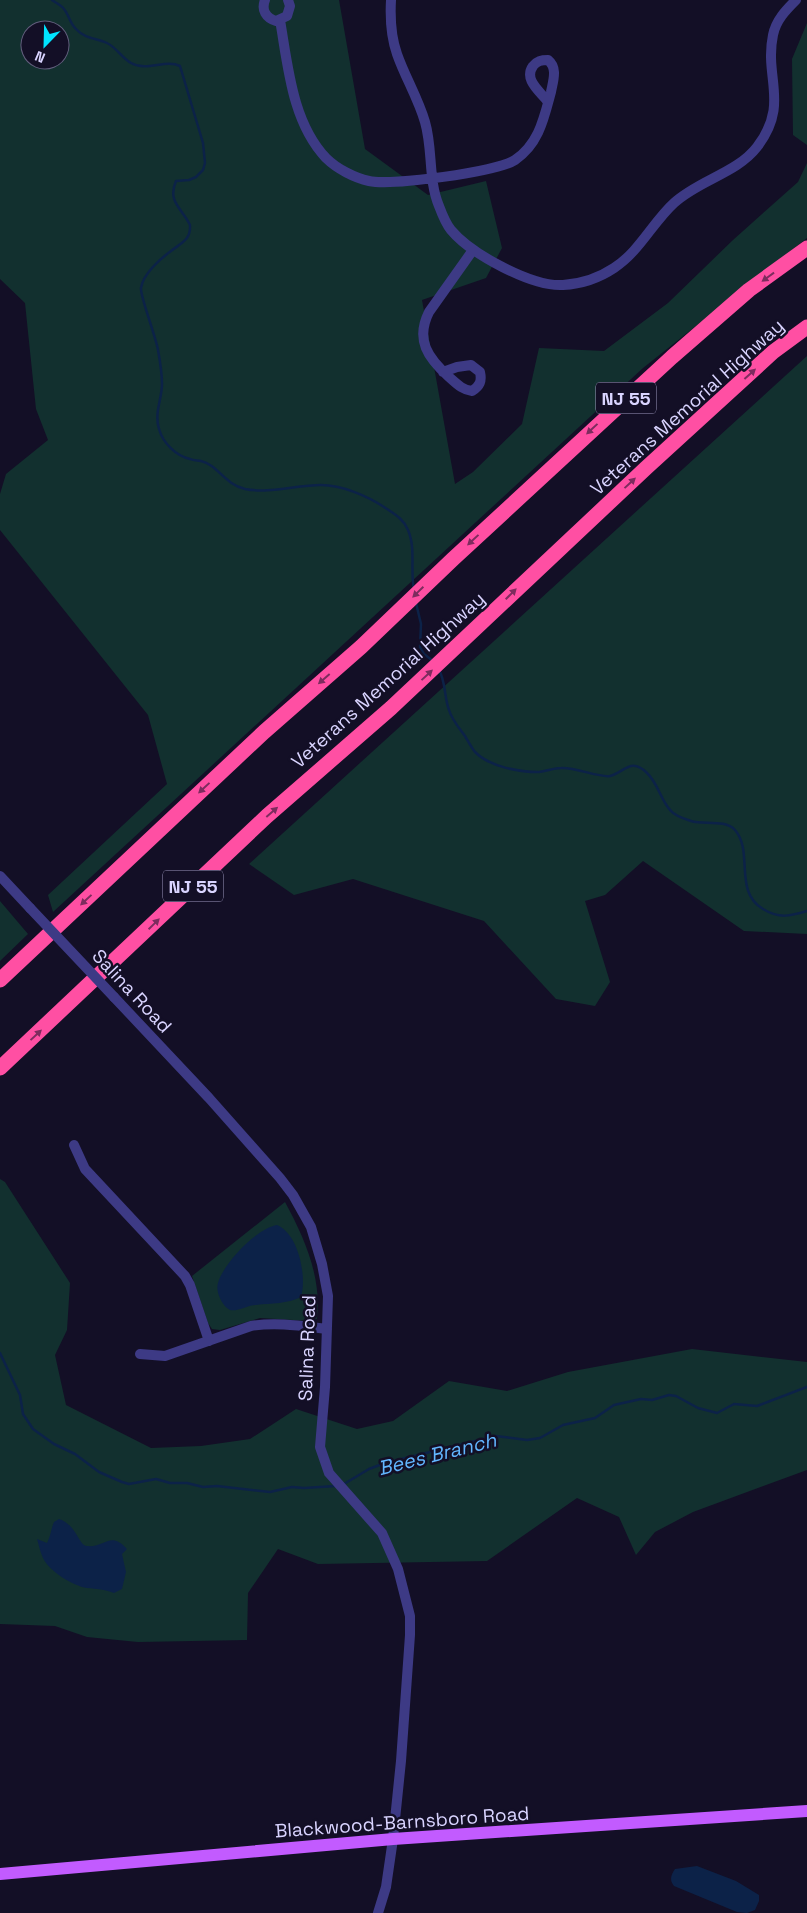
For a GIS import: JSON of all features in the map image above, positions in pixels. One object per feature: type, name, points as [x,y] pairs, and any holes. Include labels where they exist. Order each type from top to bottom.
[{"type":"highway","name":"NJ 55","points":[[0,980],[264,732],[361,647],[453,558],[672,356],[749,290],[807,248]]},
{"type":"highway","name":"Veterans Memorial Highway","points":[[0,1068],[267,816],[391,708],[773,352],[807,327]]},
{"type":"main road","name":"Blackwood-Barnsboro Road","points":[[0,1874],[393,1840],[807,1811]]},
{"type":"street","points":[[265,0],[264,13],[271,20],[285,18],[289,11],[288,0]]},
{"type":"street","points":[[391,0],[392,33],[397,52],[425,123],[438,204],[449,228],[461,241],[482,257],[528,278],[562,286],[598,277],[615,268],[628,256],[660,217],[689,190],[733,168],[758,147],[772,121],[776,97],[772,57],[773,34],[782,15],[796,0]]},
{"type":"street","points":[[280,20],[292,89],[302,119],[326,158],[339,168],[367,181],[397,182],[499,167],[514,161],[526,151],[536,138],[543,123],[548,102]]},
{"type":"street","points":[[443,372],[424,346],[423,327],[429,312],[474,250]]},
{"type":"street","name":"Salina Road","points":[[0,876],[209,1098],[293,1195],[310,1227],[322,1264],[328,1296],[325,1387],[320,1447],[326,1468],[335,1481],[382,1533],[398,1569],[410,1616],[402,1742],[393,1840],[386,1887],[378,1913]]},
{"type":"street","points":[[74,1145],[85,1169],[185,1276],[190,1285],[209,1341]]},
{"type":"street","points":[[140,1354],[165,1356],[250,1326],[263,1324],[278,1323],[327,1329]]},
{"type":"green space","points":[[0,0],[339,0],[365,149],[428,195],[486,181],[502,248],[486,278],[422,300],[455,484],[473,472],[522,424],[539,348],[604,351],[668,303],[733,240],[798,182],[807,163],[807,238],[643,368],[53,912],[48,895],[167,784],[148,715],[0,530],[0,494],[6,474],[48,440],[36,409],[25,303],[0,279]]},
{"type":"green space","points":[[807,23],[807,145],[793,135],[792,59]]},
{"type":"green space","points":[[807,356],[807,934],[744,931],[643,861],[605,895],[585,901],[610,982],[595,1006],[556,999],[484,921],[353,879],[294,895],[249,864]]},
{"type":"green space","points":[[0,901],[28,934],[0,961]]},
{"type":"green space","points":[[0,1179],[5,1182],[70,1283],[67,1330],[55,1355],[66,1405],[151,1448],[201,1446],[250,1439],[296,1409],[357,1429],[393,1421],[449,1381],[507,1391],[568,1372],[692,1349],[807,1362],[807,1470],[693,1512],[655,1532],[636,1555],[619,1517],[577,1498],[487,1561],[318,1564],[278,1549],[248,1593],[247,1640],[138,1642],[87,1637],[55,1626],[0,1624]]},
{"type":"green space","points":[[285,1202],[299,1229],[310,1258],[317,1288],[317,1319],[310,1321],[260,1318],[220,1330],[212,1329],[208,1323],[192,1276]]},
{"type":"water","points":[[277,1225],[291,1237],[300,1257],[303,1279],[301,1297],[285,1302],[253,1305],[230,1310],[222,1302],[218,1293],[217,1285],[221,1275],[242,1248],[260,1233]]},
{"type":"water","points":[[59,1519],[70,1526],[84,1545],[93,1546],[112,1540],[121,1543],[127,1549],[122,1554],[126,1572],[122,1589],[114,1593],[81,1587],[50,1568],[43,1558],[37,1539],[47,1543],[54,1522]]},
{"type":"water","points":[[697,1866],[736,1881],[759,1895],[759,1901],[755,1910],[747,1913],[737,1912],[674,1886],[671,1882],[672,1873],[675,1869]]},
{"type":"waterway","points":[[52,0],[64,9],[72,25],[80,32],[87,37],[111,45],[131,63],[143,66],[168,64],[180,66],[203,143],[205,163],[203,170],[196,177],[189,180],[176,181],[173,194],[174,200],[190,225],[189,234],[185,241],[153,267],[145,277],[141,288],[157,344],[162,376],[162,390],[157,417],[159,429],[164,439],[180,455],[191,460],[207,463],[238,487],[254,490],[273,490],[312,485],[329,485],[354,492],[377,503],[404,522],[408,530],[412,544],[414,590]]},
{"type":"waterway","points":[[416,603],[421,624],[420,647],[424,654],[433,661]]},
{"type":"waterway","points":[[439,670],[443,679],[447,705],[452,717],[475,752],[481,757],[505,768],[531,772],[567,768],[610,776],[628,767],[637,766],[651,777],[673,813],[696,822],[726,825],[735,830],[743,849],[746,882],[749,892],[754,901],[763,909],[780,915],[807,911]]},
{"type":"waterway","name":"Bees Branch","points":[[0,1353],[20,1395],[23,1414],[33,1429],[54,1444],[75,1454],[99,1472],[122,1482],[129,1484],[156,1479],[170,1483],[187,1483],[203,1487],[217,1486],[270,1492],[292,1487],[336,1486]]},
{"type":"waterway","name":"Bees Branch","points":[[344,1484],[369,1469],[385,1463],[496,1436],[527,1440],[540,1438],[563,1425],[595,1418],[614,1405],[641,1399],[652,1400],[669,1395],[676,1396],[698,1408],[717,1413],[734,1404],[757,1406],[807,1387]]}]
